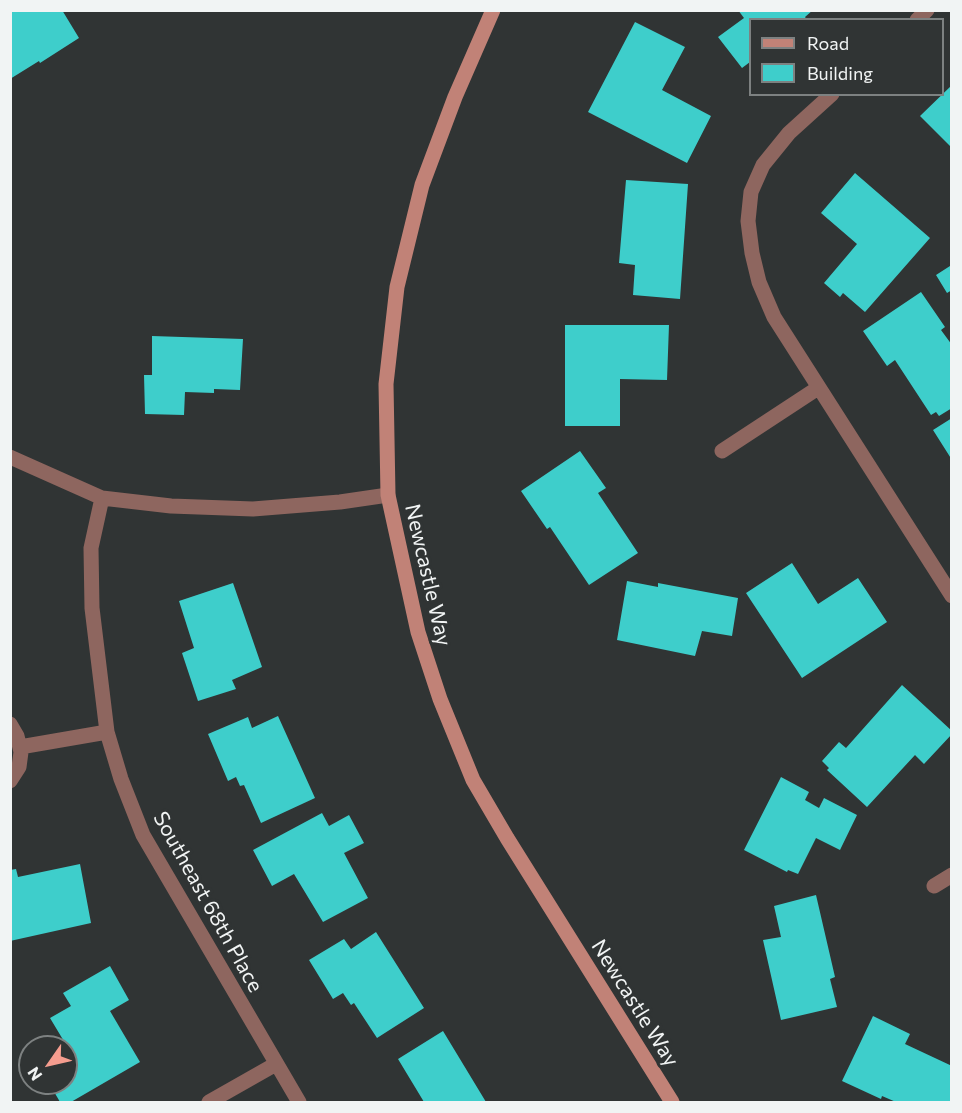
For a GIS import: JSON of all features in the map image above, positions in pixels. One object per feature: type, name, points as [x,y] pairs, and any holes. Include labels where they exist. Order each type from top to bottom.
[{"type":"main road","name":"Newcastle Way","points":[[493,10],[455,97],[422,185],[397,287],[386,384],[388,495],[418,632],[440,699],[473,780],[672,1102]]},
{"type":"street","points":[[830,96],[789,133],[763,165],[751,192],[748,221],[759,282],[774,317],[951,596]]},
{"type":"street","points":[[722,451],[818,388]]},
{"type":"street","points":[[10,457],[102,498],[171,506],[253,509],[340,502],[388,495]]},
{"type":"street","name":"Southeast 68th Place","points":[[102,498],[91,548],[92,596],[107,732],[120,779],[143,835],[299,1102]]},
{"type":"street","points":[[10,724],[17,736],[21,752],[19,767],[10,781]]},
{"type":"street","points":[[20,747],[107,732]]},
{"type":"street","points":[[934,886],[951,875]]},
{"type":"street","points":[[209,1102],[276,1064]]},
{"type":"building","points":[[10,10],[62,10],[79,38],[10,79]]},
{"type":"building","points":[[738,10],[813,10],[806,18],[749,18],[749,63],[742,68],[718,37],[744,18]]},
{"type":"building","points":[[635,22],[685,47],[662,90],[711,116],[687,163],[588,112]]},
{"type":"building","points":[[952,85],[952,148],[920,116],[941,96],[944,96],[944,93]]},
{"type":"building","points":[[855,173],[930,238],[865,312],[843,293],[840,297],[824,283],[857,244],[821,213]]},
{"type":"building","points":[[626,180],[688,184],[680,299],[633,295],[635,265],[619,263]]},
{"type":"building","points":[[950,266],[952,290],[947,293],[936,275]]},
{"type":"building","points":[[921,292],[945,327],[941,330],[952,345],[952,408],[939,416],[936,412],[931,415],[895,360],[887,366],[863,331]]},
{"type":"building","points":[[565,325],[669,325],[667,380],[620,379],[620,426],[565,426]]},
{"type":"building","points":[[152,336],[243,339],[240,390],[214,389],[214,393],[185,392],[184,415],[145,414],[144,375],[152,375]]},
{"type":"building","points":[[952,418],[952,460],[933,430]]},
{"type":"building","points":[[580,451],[606,488],[598,493],[638,553],[589,585],[550,527],[547,529],[521,491]]},
{"type":"building","points":[[792,563],[818,604],[858,578],[887,622],[802,678],[746,593]]},
{"type":"building","points":[[627,581],[658,587],[658,583],[738,598],[732,636],[702,631],[695,656],[617,640]]},
{"type":"building","points":[[233,583],[262,667],[232,680],[236,689],[198,701],[182,653],[194,648],[179,601]]},
{"type":"building","points":[[902,685],[952,731],[952,734],[924,764],[915,755],[867,807],[827,770],[829,768],[822,761],[839,742],[846,748]]},
{"type":"building","points":[[278,716],[315,798],[261,823],[244,785],[240,786],[236,777],[228,781],[208,734],[248,717],[252,728]]},
{"type":"building","points":[[781,777],[809,792],[805,800],[819,808],[824,798],[857,815],[840,850],[816,838],[798,874],[788,870],[787,872],[744,850]]},
{"type":"building","points":[[322,813],[329,826],[349,815],[364,843],[344,853],[368,898],[323,922],[294,874],[272,886],[253,850]]},
{"type":"building","points":[[80,864],[91,923],[10,941],[10,870],[16,869],[18,877]]},
{"type":"building","points":[[816,895],[835,977],[830,979],[837,1007],[781,1020],[763,940],[781,937],[774,906]]},
{"type":"building","points":[[376,932],[424,1008],[377,1038],[354,1003],[351,1005],[343,993],[333,999],[309,960],[344,939],[351,949]]},
{"type":"building","points":[[110,966],[129,1000],[110,1011],[140,1062],[71,1102],[60,1102],[56,1095],[78,1095],[78,1035],[60,1035],[50,1018],[71,1006],[63,993]]},
{"type":"building","points":[[873,1016],[910,1034],[905,1044],[952,1066],[952,1102],[896,1102],[882,1096],[881,1099],[842,1081]]},
{"type":"building","points":[[443,1031],[486,1102],[424,1102],[398,1059]]}]
